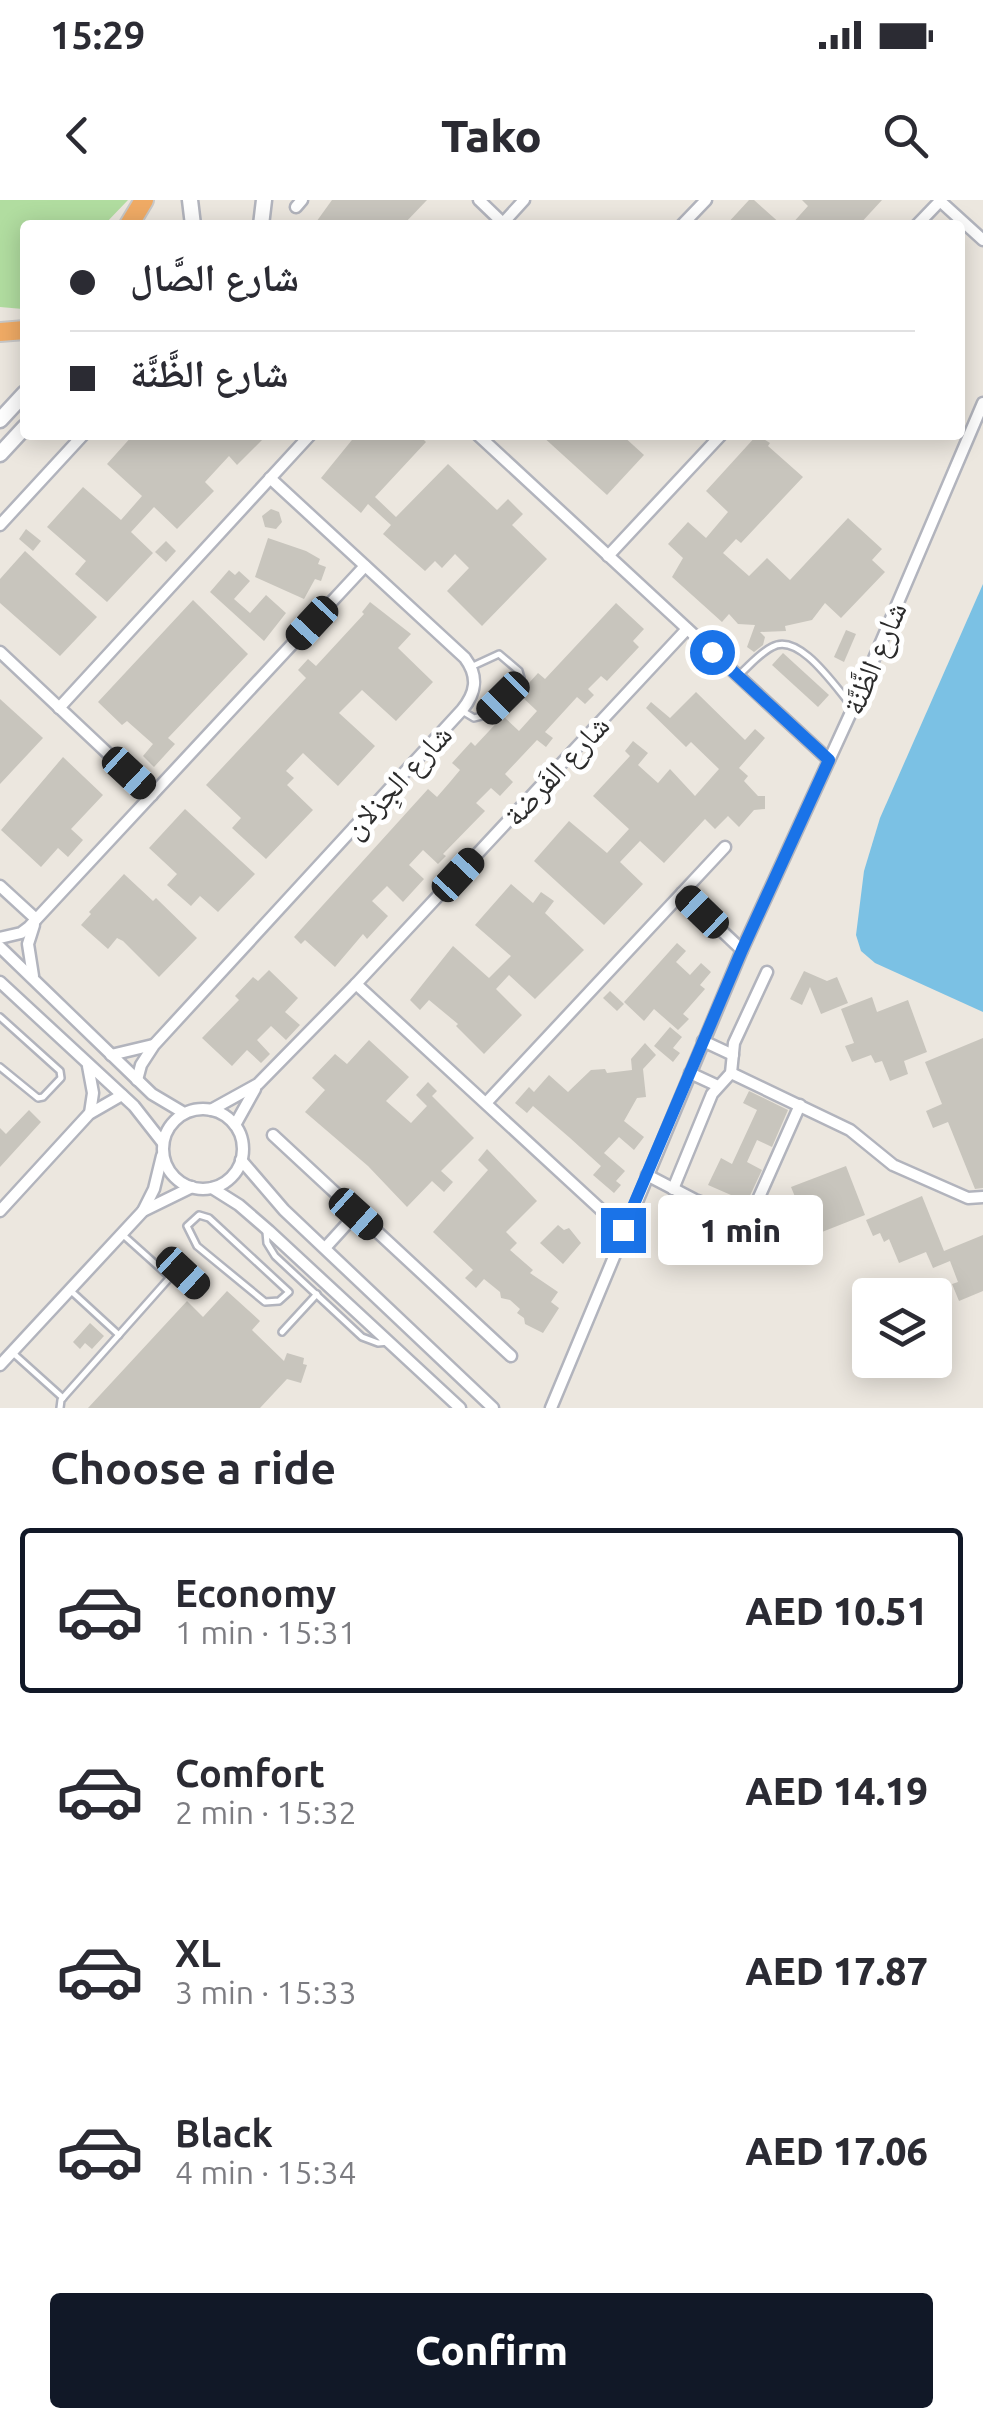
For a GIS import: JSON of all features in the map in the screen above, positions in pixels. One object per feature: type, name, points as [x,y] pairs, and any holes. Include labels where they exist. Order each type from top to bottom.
[{"type":"street","points":[[478,200],[500,220]]},
{"type":"street","points":[[507,220],[524,200]]},
{"type":"street","points":[[687,220],[706,200]]},
{"type":"street","points":[[921,220],[939,200],[961,220]]},
{"type":"street","points":[[0,420],[20,398]]},
{"type":"street","name":"شارع الظَّنَّة","points":[[551,1408],[742,950],[853,708],[983,403]]},
{"type":"street","points":[[0,454],[20,432]]},
{"type":"street","points":[[0,525],[78,440]]},
{"type":"street","points":[[60,708],[305,440]]},
{"type":"street","points":[[486,440],[829,760]]},
{"type":"street","points":[[608,556],[716,440]]},
{"type":"street","points":[[270,478],[471,666]]},
{"type":"street","points":[[0,938],[21,933],[36,919],[364,566]]},
{"type":"street","name":"شارع الفَرضة","points":[[235,1125],[258,1084],[688,629]]},
{"type":"street","points":[[0,652],[152,795]]},
{"type":"street","name":"شارع الجِزلان","points":[[137,1080],[154,1044],[462,710],[474,688],[471,666]]},
{"type":"street","points":[[486,1104],[724,847]]},
{"type":"street","points":[[0,886],[36,919]]},
{"type":"street","points":[[682,893],[742,950]]},
{"type":"street","points":[[36,919],[28,944],[36,982]]},
{"type":"street","points":[[0,947],[137,1080],[160,1100],[184,1113]]},
{"type":"street","points":[[673,1188],[710,1099],[731,1073],[735,1040],[767,972]]},
{"type":"street","points":[[1,984],[145,1118],[163,1148],[170,1171],[192,1187]]},
{"type":"street","points":[[356,984],[623,1230]]},
{"type":"street","points":[[704,1041],[733,1055]]},
{"type":"street","points":[[111,1054],[129,1053],[154,1044]]},
{"type":"street","points":[[87,1062],[92,1083],[90,1114]]},
{"type":"street","points":[[690,1073],[718,1086]]},
{"type":"street","points":[[731,1073],[850,1130],[893,1166],[968,1198],[983,1197]]},
{"type":"street","name":"شارع الفَرضة","points":[[211,1110],[258,1084]]},
{"type":"street","points":[[0,1211],[90,1114],[122,1095]]},
{"type":"street","points":[[647,1175],[737,1217],[749,1216],[800,1105]]},
{"type":"street","points":[[0,1365],[143,1212],[154,1189],[171,1124],[184,1113],[211,1110],[235,1125],[242,1142],[241,1160],[230,1178],[212,1188]]},
{"type":"street","points":[[273,1135],[511,1356]]},
{"type":"street","points":[[241,1160],[264,1191],[493,1408]]},
{"type":"street","points":[[143,1212],[192,1187],[212,1188],[266,1228],[460,1408]]},
{"type":"street","points":[[325,1248],[356,1214]]},
{"type":"lane","points":[[738,676],[773,645],[783,643],[806,653],[853,708]]},
{"type":"lane","points":[[462,710],[474,718],[483,717],[521,678],[519,670],[500,654],[471,666]]},
{"type":"lane","points":[[0,1017],[62,1076],[38,1098],[0,1066]]},
{"type":"lane","points":[[288,1292],[208,1216],[199,1215],[188,1222],[188,1233],[198,1246],[260,1299],[274,1302],[288,1292],[302,1280]]},
{"type":"lane","points":[[266,1228],[270,1250],[362,1337],[388,1342]]},
{"type":"lane","points":[[122,1234],[170,1278]]},
{"type":"lane","points":[[60,1408],[63,1398],[170,1278],[180,1272],[199,1288]]},
{"type":"lane","points":[[70,1290],[119,1335]]},
{"type":"lane","points":[[282,1332],[318,1294]]},
{"type":"lane","points":[[12,1352],[63,1398]]},
{"type":"green space","points":[[0,200],[128,200],[109,220],[20,220],[20,309],[0,307]]},
{"type":"water","points":[[983,584],[983,1012],[875,963],[861,951],[856,935],[864,871],[880,818]]},
{"type":"building","points":[[332,200],[427,200],[408,220],[318,220]]},
{"type":"building","points":[[749,200],[754,200],[776,220],[731,220]]},
{"type":"building","points":[[802,200],[882,200],[864,220],[795,220],[808,206]]},
{"type":"building","points":[[129,440],[262,440],[237,465],[229,456],[205,482],[214,491],[177,529],[154,507],[131,532],[153,553],[107,602],[75,574],[86,561],[47,527],[83,487],[121,520],[142,496],[107,464]]},
{"type":"building","points":[[352,440],[424,440],[375,497],[396,517],[448,464],[497,510],[508,499],[523,514],[512,525],[547,559],[482,626],[447,591],[469,568],[455,554],[442,568],[435,561],[425,571],[383,534],[391,525],[368,504],[361,513],[321,478]]},
{"type":"building","points":[[546,440],[628,440],[644,455],[607,495]]},
{"type":"building","points":[[752,440],[765,440],[803,477],[741,543],[736,539],[723,553],[749,576],[767,558],[790,580],[848,518],[882,549],[872,560],[885,572],[841,618],[825,603],[812,620],[785,626],[786,631],[760,632],[765,637],[763,645],[754,652],[747,647],[755,625],[738,624],[729,614],[722,622],[672,577],[683,558],[668,544],[688,522],[706,538],[728,512],[706,491]]},
{"type":"building","points":[[271,509],[279,512],[282,522],[276,529],[265,527],[262,516]]},
{"type":"building","points":[[26,529],[41,541],[33,551],[19,539]]},
{"type":"building","points":[[268,538],[306,551],[326,567],[321,581],[315,579],[304,599],[255,577]]},
{"type":"building","points":[[166,541],[176,551],[166,562],[155,552]]},
{"type":"building","points":[[25,551],[97,617],[60,656],[0,603],[0,579]]},
{"type":"building","points":[[229,570],[235,575],[239,571],[250,581],[234,599],[250,613],[266,595],[286,613],[264,641],[210,592]]},
{"type":"building","points":[[193,600],[248,654],[168,738],[175,744],[154,767],[143,756],[153,744],[127,721],[122,725],[98,702]]},
{"type":"building","points":[[370,602],[411,634],[398,648],[433,682],[396,721],[362,690],[339,713],[375,746],[338,786],[303,753],[286,771],[294,778],[287,785],[313,810],[266,859],[232,828],[241,818],[206,785],[306,678],[298,670],[308,659],[316,666],[364,614]]},
{"type":"building","points":[[616,603],[644,629],[633,641],[639,647],[607,681],[601,676],[588,689],[594,695],[585,704],[577,697],[545,732],[553,738],[546,747],[537,740],[505,774],[513,782],[500,796],[491,788],[476,803],[485,811],[443,854],[446,856],[438,864],[423,850],[409,865],[424,879],[403,902],[387,886],[372,901],[388,916],[367,939],[363,934],[335,967],[305,940],[301,944],[294,937],[428,789],[437,797],[460,770],[452,763],[471,742],[475,746],[503,716],[519,731],[537,711],[519,694],[538,673],[545,679]]},
{"type":"building","points":[[846,630],[856,634],[844,662],[834,657]]},
{"type":"building","points":[[783,653],[829,695],[818,707],[772,665]]},
{"type":"building","points":[[696,692],[745,740],[755,729],[765,738],[739,768],[748,776],[744,781],[758,796],[765,796],[765,809],[754,810],[739,827],[728,816],[715,829],[705,819],[664,863],[640,841],[620,862],[643,884],[604,925],[534,861],[569,821],[607,853],[629,829],[593,796],[630,756],[625,751],[633,741],[648,753],[638,765],[658,783],[670,769],[695,796],[719,769],[691,742],[686,747],[646,708],[651,702],[670,718]]},
{"type":"building","points":[[0,699],[43,738],[0,784]]},
{"type":"building","points":[[63,757],[103,795],[71,829],[83,840],[68,857],[58,848],[41,867],[1,830]]},
{"type":"building","points":[[185,809],[255,874],[218,912],[200,896],[191,906],[167,885],[177,874],[149,848]]},
{"type":"building","points":[[124,874],[153,901],[156,898],[197,938],[159,977],[123,941],[117,938],[108,949],[81,925]]},
{"type":"building","points":[[511,884],[533,903],[541,892],[554,901],[545,913],[584,950],[535,999],[509,975],[496,989],[522,1015],[484,1054],[458,1024],[429,1000],[420,1010],[410,1000],[453,946],[489,978],[511,956],[475,925]]},
{"type":"building","points":[[677,943],[686,951],[676,962],[690,975],[701,963],[711,972],[700,985],[705,989],[683,1014],[689,1019],[678,1030],[654,1009],[644,1021],[624,1002]]},
{"type":"building","points":[[269,970],[298,998],[285,1012],[300,1025],[286,1040],[271,1026],[257,1040],[270,1054],[261,1063],[247,1050],[232,1066],[202,1038],[239,1000],[235,996],[253,977],[258,981]]},
{"type":"building","points":[[804,971],[827,981],[837,977],[848,1003],[821,1014],[810,987],[802,1005],[790,999]]},
{"type":"building","points":[[610,991],[624,1004],[617,1011],[603,998]]},
{"type":"building","points":[[872,997],[877,1012],[908,1000],[927,1052],[904,1061],[908,1074],[890,1081],[882,1061],[875,1063],[871,1055],[852,1062],[845,1046],[854,1043],[841,1009]]},
{"type":"building","points":[[670,1027],[682,1037],[673,1048],[680,1053],[673,1062],[654,1046]]},
{"type":"building","points":[[983,1038],[983,1188],[975,1189],[948,1122],[933,1128],[926,1111],[942,1104],[925,1062]]},
{"type":"building","points":[[369,1040],[409,1077],[386,1101],[411,1123],[427,1106],[416,1095],[428,1082],[437,1091],[432,1096],[474,1138],[441,1171],[453,1182],[444,1192],[432,1181],[407,1207],[368,1166],[305,1112],[325,1090],[312,1078],[335,1054],[347,1064]]},
{"type":"building","points":[[645,1043],[656,1055],[643,1069],[646,1097],[637,1098],[624,1121],[644,1137],[634,1150],[619,1137],[604,1153],[625,1171],[616,1181],[621,1185],[614,1193],[593,1175],[601,1166],[533,1106],[527,1113],[515,1103],[529,1087],[534,1092],[549,1075],[568,1092],[591,1070],[632,1070],[631,1059]]},
{"type":"building","points":[[749,1091],[788,1110],[772,1147],[757,1140],[747,1162],[762,1170],[747,1202],[708,1185],[721,1158],[732,1164],[757,1110],[743,1103]]},
{"type":"building","points":[[29,1110],[41,1122],[0,1167],[0,1128],[6,1134]]},
{"type":"building","points":[[487,1149],[537,1201],[506,1232],[517,1243],[510,1250],[533,1270],[530,1273],[558,1292],[551,1302],[559,1308],[543,1333],[525,1324],[517,1313],[520,1309],[501,1298],[500,1292],[484,1279],[476,1288],[465,1278],[473,1270],[433,1232],[488,1170],[478,1160]]},
{"type":"building","points":[[846,1166],[865,1215],[822,1232],[813,1208],[806,1211],[803,1202],[798,1204],[791,1187]]},
{"type":"building","points":[[922,1196],[944,1251],[983,1235],[983,1291],[959,1301],[952,1284],[958,1282],[950,1261],[933,1268],[926,1252],[899,1263],[889,1239],[884,1242],[880,1233],[873,1236],[866,1220]]},
{"type":"building","points":[[558,1225],[564,1230],[569,1228],[581,1243],[563,1264],[540,1243]]},
{"type":"building","points":[[227,1291],[260,1321],[252,1330],[284,1361],[287,1353],[304,1358],[303,1364],[307,1365],[301,1383],[287,1379],[260,1408],[88,1408],[187,1301],[203,1317]]},
{"type":"building","points":[[90,1323],[104,1336],[92,1349],[85,1343],[80,1349],[73,1342]]},
{"type":"route","points":[[623,1230],[742,950],[829,760],[712,652]]}]
